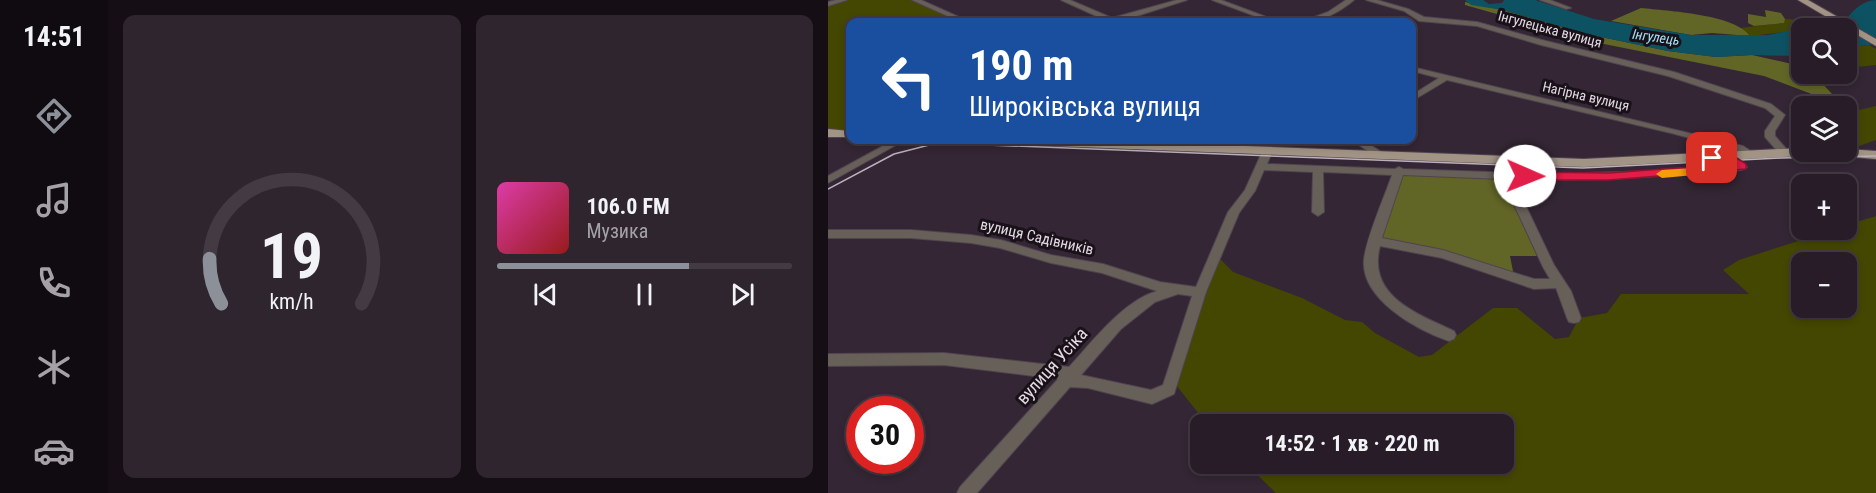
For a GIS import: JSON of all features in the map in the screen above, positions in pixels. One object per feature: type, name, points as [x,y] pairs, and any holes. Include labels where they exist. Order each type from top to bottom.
[{"type":"main road","points":[[1802,0],[1876,43]]},
{"type":"main road","points":[[828,133],[846,134]]},
{"type":"main road","points":[[1181,144],[1268,150],[1595,163],[1791,152]]},
{"type":"main road","points":[[1857,151],[1872,152],[1876,144]]},
{"type":"street","points":[[828,4],[844,0]]},
{"type":"street","points":[[915,0],[957,18]]},
{"type":"street","points":[[1064,0],[1103,18]]},
{"type":"street","points":[[1125,18],[1184,0]]},
{"type":"street","points":[[1215,0],[1265,18]]},
{"type":"street","points":[[1316,18],[1330,13],[1351,0]]},
{"type":"street","name":"Інгулецька вулиця","points":[[1369,0],[1406,10],[1422,19],[1477,24],[1544,44],[1671,74],[1768,106],[1780,115],[1770,131],[1770,137],[1784,152]]},
{"type":"street","points":[[1543,0],[1568,8]]},
{"type":"street","name":"Нагірна вулиця","points":[[1416,70],[1673,130],[1739,148],[1752,154]]},
{"type":"street","points":[[1416,96],[1446,77]]},
{"type":"street","points":[[828,180],[893,144]]},
{"type":"street","points":[[1363,144],[1380,154]]},
{"type":"street","points":[[828,360],[945,359],[1068,381],[1088,382],[1152,397],[1169,389],[1200,292],[1234,212],[1250,191],[1268,150]]},
{"type":"street","points":[[1261,167],[1399,170],[1506,176],[1609,176],[1742,167],[1729,156]]},
{"type":"street","points":[[1318,169],[1318,212]]},
{"type":"street","points":[[1399,170],[1369,256],[1369,267],[1378,289],[1399,309],[1449,335]]},
{"type":"street","points":[[1506,176],[1558,283],[1565,291],[1574,318]]},
{"type":"street","name":"вулиця Садівників","points":[[828,234],[911,234],[971,239],[1103,269],[1160,287],[1200,292]]},
{"type":"street","points":[[1376,241],[1443,254],[1534,284],[1558,283]]},
{"type":"street","name":"вулиця Усіка","points":[[966,493],[1066,379],[1134,309],[1163,293],[1184,290]]},
{"type":"shaded area","points":[[846,0],[911,0],[951,18],[846,18],[846,130],[828,129],[828,5]]},
{"type":"shaded area","points":[[1802,16],[1822,18],[1804,18]]},
{"type":"shaded area","points":[[1785,19],[1791,19],[1791,31],[1750,36],[1740,28],[1783,23]]},
{"type":"shaded area","points":[[1869,45],[1876,49],[1876,65],[1857,67],[1857,47]]},
{"type":"shaded area","points":[[1876,106],[1876,140],[1857,146],[1857,110]]},
{"type":"shaded area","points":[[1876,216],[1876,493],[1276,493],[1256,474],[1514,474],[1514,414],[1199,414],[1176,385],[1216,255],[1233,272],[1302,298],[1345,320],[1362,322],[1375,333],[1419,357],[1432,355],[1493,308],[1517,308],[1555,339],[1569,337],[1579,318],[1607,313],[1621,294],[1749,294],[1723,270],[1739,260],[1801,240],[1857,240],[1857,222]]},
{"type":"green space","points":[[1465,2],[1503,10],[1587,34],[1668,51],[1716,57],[1752,55],[1791,64],[1791,84],[1823,84],[1834,96],[1817,96],[1764,76],[1599,43],[1465,5]]},
{"type":"green space","points":[[1641,8],[1716,18],[1742,29],[1750,36],[1712,33],[1691,35],[1611,21]]},
{"type":"green space","points":[[1765,10],[1781,13],[1785,19],[1784,23],[1754,26],[1748,23],[1748,14],[1766,17]]},
{"type":"green space","points":[[1401,172],[1501,177],[1537,256],[1510,256],[1514,276],[1379,239]]},
{"type":"water","name":"Інгулець","points":[[1465,0],[1483,0],[1489,4],[1502,3],[1504,0],[1535,0],[1594,19],[1691,35],[1768,35],[1791,30],[1791,56],[1716,57],[1668,51],[1587,34],[1503,10],[1471,5]]},
{"type":"water","points":[[1871,0],[1876,0],[1876,44],[1857,47],[1857,18],[1848,18],[1858,7]]},
{"type":"tram line","points":[[828,189],[894,154],[933,144]]},
{"type":"tram line","points":[[963,144],[1583,168],[1781,158],[1876,156]]},
{"type":"slow traffic","points":[[1662,174],[1712,170]]},
{"type":"route","points":[[1525,176],[1609,176],[1742,167],[1729,156],[1712,158]]}]
